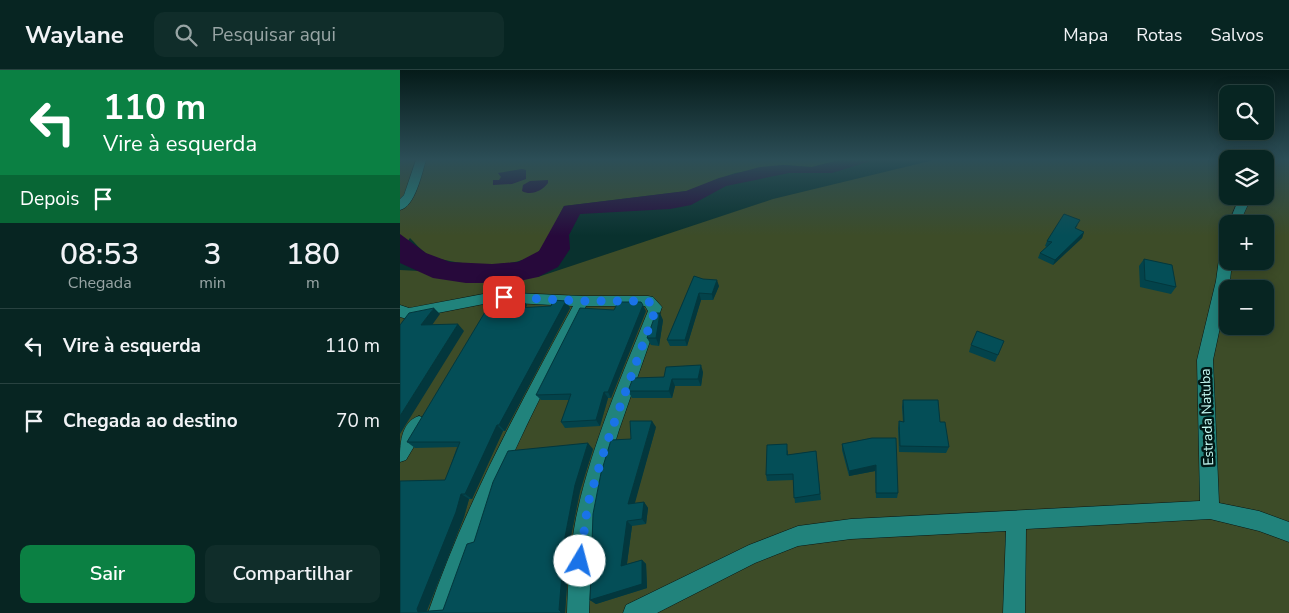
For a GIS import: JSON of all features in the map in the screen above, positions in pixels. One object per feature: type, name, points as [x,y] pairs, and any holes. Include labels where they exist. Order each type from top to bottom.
[{"type":"street","points":[[400,207],[413,185]]},
{"type":"street","name":"Estrada Natuba","points":[[1210,510],[1205,360],[1224,270]]},
{"type":"street","points":[[484,314],[494,297]]},
{"type":"street","points":[[402,315],[494,297],[582,301],[648,301],[654,306],[655,311],[619,406],[588,503],[580,561],[578,613]]},
{"type":"street","points":[[439,613],[462,549],[496,472],[582,301]]},
{"type":"street","points":[[400,454],[425,413]]},
{"type":"street","points":[[634,613],[749,554],[798,536],[851,529],[1210,510],[1259,521],[1289,532]]},
{"type":"street","points":[[1014,613],[1016,520]]},
{"type":"green space","points":[[400,185],[702,185],[687,191],[564,206],[539,251],[517,262],[501,264],[468,264],[438,258],[427,254],[410,238],[400,252]]},
{"type":"green space","points":[[829,185],[1219,185],[1219,205],[1274,205],[1274,185],[1289,185],[1289,613],[400,613],[400,270],[538,277],[773,199]]},
{"type":"shaded area","points":[[523,185],[546,185],[536,192],[522,191]]},
{"type":"shaded area","points":[[700,185],[729,185],[691,205],[670,209],[580,214],[569,235],[570,249],[558,267],[538,277],[510,283],[466,283],[433,278],[400,263],[400,234],[426,253],[450,262],[492,264],[518,262],[539,251],[564,206],[686,191]]},
{"type":"building","points":[[1064,214],[1080,220],[1075,228],[1084,232],[1055,260],[1040,253],[1052,242],[1047,241]]},
{"type":"building","points":[[1144,259],[1172,265],[1176,287],[1145,280]]},
{"type":"building","points":[[694,276],[717,280],[712,294],[699,293],[685,340],[667,340]]},
{"type":"building","points":[[494,297],[522,299],[517,308],[551,306],[553,300],[566,301],[499,425],[497,425],[465,494],[461,494],[456,512],[417,609],[418,612],[443,610],[467,544],[474,542],[493,482],[508,451],[588,443],[575,485],[565,537],[559,610],[561,613],[400,613],[400,481],[445,480],[460,442],[407,442]]},
{"type":"building","points":[[618,302],[641,302],[643,305],[608,392],[604,392],[596,420],[561,422],[571,394],[536,395],[580,308],[614,310]]},
{"type":"building","points":[[434,308],[421,325],[458,324],[400,416],[400,325],[409,313]]},
{"type":"building","points":[[656,313],[660,313],[656,338],[647,338]]},
{"type":"building","points":[[977,331],[1004,341],[998,355],[971,345]]},
{"type":"building","points":[[701,365],[698,379],[672,379],[669,391],[628,391],[633,378],[664,377],[666,367]]},
{"type":"building","points":[[903,400],[938,400],[940,422],[945,422],[949,447],[900,446],[899,421],[904,422]]},
{"type":"building","points":[[630,421],[652,421],[628,504],[644,502],[642,519],[627,521],[621,566],[642,560],[642,584],[590,600],[593,514],[601,473],[611,440],[631,439]]},
{"type":"building","points":[[872,438],[896,438],[898,493],[876,493],[876,465],[849,471],[842,444]]},
{"type":"building","points":[[787,444],[787,455],[816,451],[820,494],[794,498],[793,474],[766,475],[767,445]]},
{"type":"route","points":[[504,297],[582,301],[648,301],[654,306],[655,311],[622,398],[588,503],[580,561]]}]
